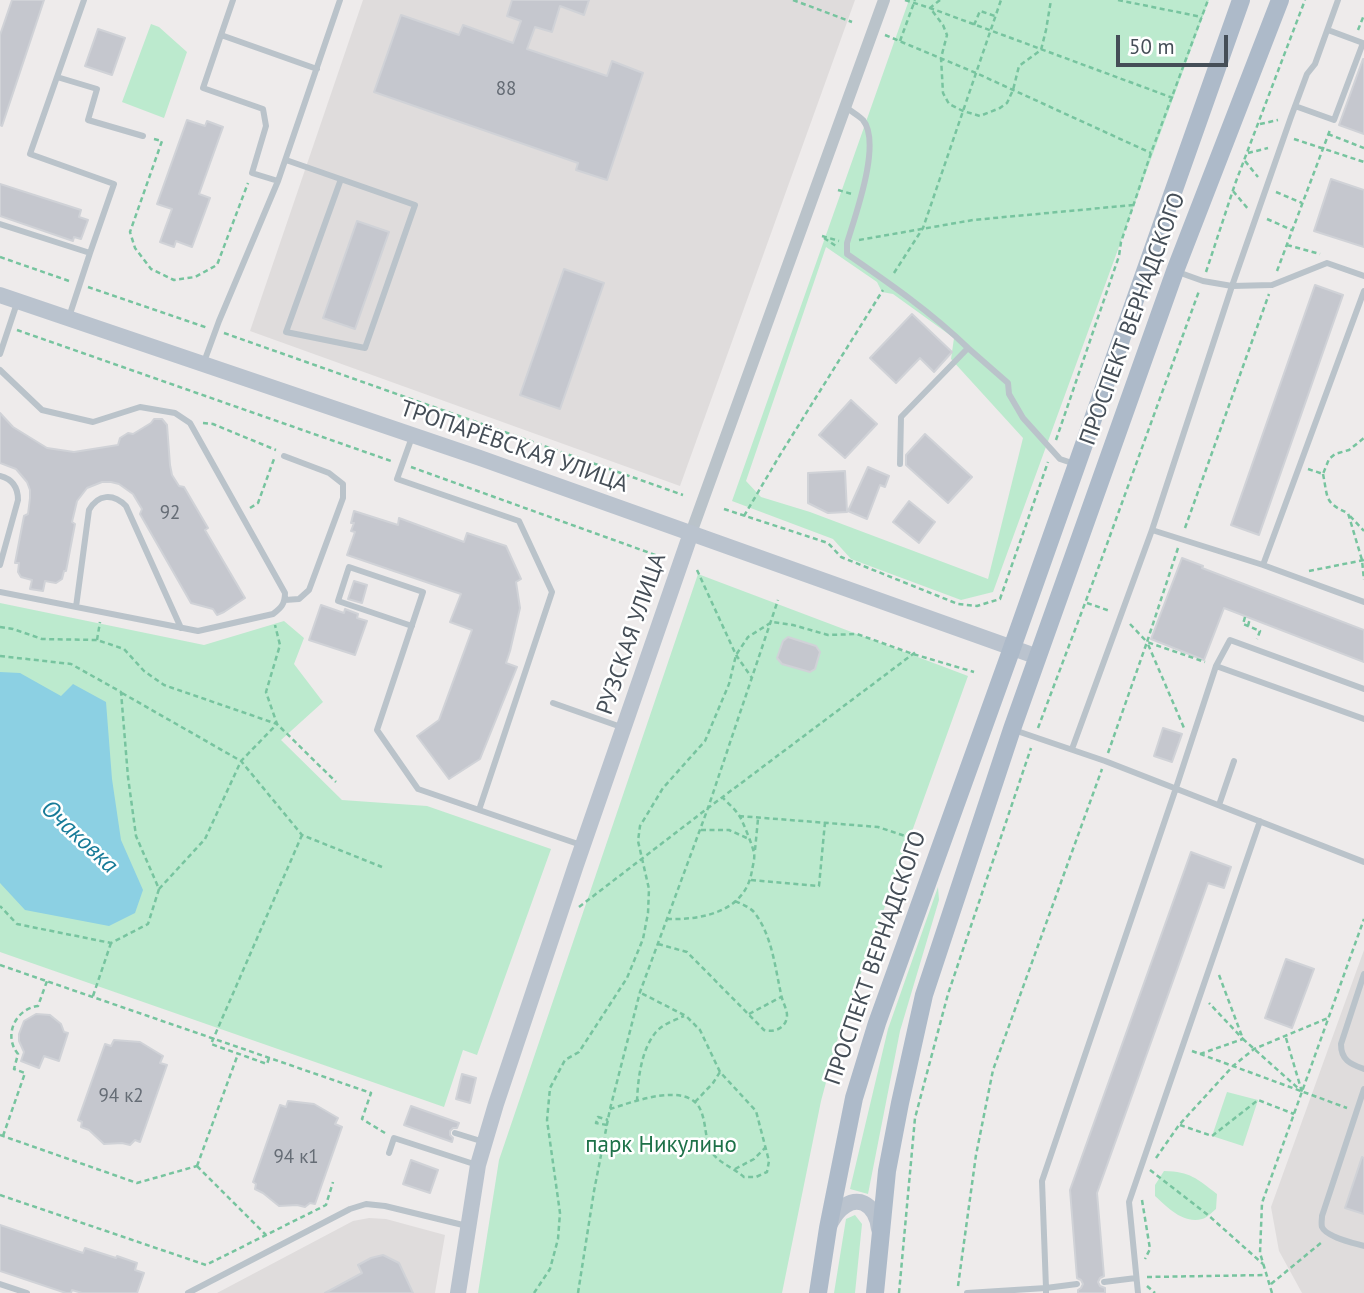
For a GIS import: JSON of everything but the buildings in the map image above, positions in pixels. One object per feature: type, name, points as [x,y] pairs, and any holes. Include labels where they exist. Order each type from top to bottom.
[{"type":"main road","name":"ПРОСПЕКТ ВЕРНАДСКОГО","points":[[818,1293],[854,1098],[894,971],[1012,648],[1241,0]]},
{"type":"main road","name":"ПРОСПЕКТ ВЕРНАДСКОГО","points":[[875,1293],[890,1157],[924,995],[1012,729],[1175,271],[1280,0]]},
{"type":"street","name":"РУЗСКАЯ УЛИЦА","points":[[458,1293],[478,1165],[485,1143],[583,846],[691,533],[884,0]]},
{"type":"street","name":"ТРОПАРЁВСКАЯ УЛИЦА","points":[[0,295],[412,435],[1012,648]]},
{"type":"street","points":[[1012,648],[1038,657]]},
{"type":"street","points":[[828,1228],[836,1213],[846,1205],[866,1203],[874,1210],[880,1235]]},
{"type":"lane","points":[[69,318],[114,184],[30,154],[84,0]]},
{"type":"lane","points":[[233,0],[202,88],[263,109],[266,125],[252,173],[278,181]]},
{"type":"lane","points":[[204,363],[215,330],[286,160],[340,0]]},
{"type":"lane","points":[[1072,749],[1152,530],[1284,136],[1307,74],[1315,64],[1338,0]]},
{"type":"lane","points":[[1295,106],[1334,120],[1363,43],[1328,30]]},
{"type":"lane","points":[[221,34],[317,69]]},
{"type":"lane","points":[[57,77],[97,89],[88,120],[143,136]]},
{"type":"lane","points":[[845,106],[863,120],[870,134],[866,176],[847,243],[847,254],[945,326],[1008,383],[1009,394],[1023,418],[1060,459],[1077,464]]},
{"type":"lane","points":[[286,160],[341,179],[415,205],[365,348],[286,332],[341,179]]},
{"type":"lane","points":[[0,224],[90,253]]},
{"type":"lane","points":[[1175,271],[1203,281],[1232,286],[1272,285],[1326,263],[1364,276]]},
{"type":"lane","points":[[1263,565],[1364,291]]},
{"type":"lane","points":[[0,354],[18,301]]},
{"type":"lane","points":[[900,464],[901,417],[968,348]]},
{"type":"lane","points":[[0,370],[42,410],[93,422],[140,407],[175,413],[190,423],[282,586],[285,600],[281,608],[273,614],[198,631],[0,592]]},
{"type":"lane","points":[[412,435],[397,479],[519,521],[552,592],[479,810]]},
{"type":"lane","points":[[284,456],[329,473],[343,484],[343,498],[309,590],[299,599],[285,600]]},
{"type":"lane","points":[[0,476],[12,482],[18,493],[0,565]]},
{"type":"lane","points":[[76,607],[89,510],[97,500],[116,498],[125,506],[181,628]]},
{"type":"lane","points":[[1152,530],[1364,601]]},
{"type":"lane","points":[[412,626],[338,601],[349,567],[423,592],[412,626],[377,730],[418,789],[583,846]]},
{"type":"lane","points":[[1046,1290],[1042,1181],[1216,666],[1230,640],[1364,689]]},
{"type":"lane","points":[[1216,666],[1364,719]]},
{"type":"lane","points":[[553,703],[624,727]]},
{"type":"lane","points":[[1012,729],[1105,761],[1364,862]]},
{"type":"lane","points":[[1219,805],[1234,761]]},
{"type":"lane","points":[[1138,1293],[1129,1202],[1260,821]]},
{"type":"lane","points":[[1364,974],[1341,1044],[1344,1059],[1351,1065],[1364,1069]]},
{"type":"lane","points":[[1364,1089],[1321,1224],[1330,1235],[1364,1246]]},
{"type":"lane","points":[[456,1133],[485,1143]]},
{"type":"lane","points":[[389,1153],[394,1138],[478,1165]]},
{"type":"lane","points":[[188,1293],[350,1209],[366,1204],[385,1206],[469,1227]]},
{"type":"lane","points":[[1104,1282],[1136,1278]]},
{"type":"lane","points":[[0,1284],[27,1293]]},
{"type":"lane","points":[[967,1293],[1046,1290],[1077,1284]]},
{"type":"path","points":[[793,0],[852,22]]},
{"type":"path","points":[[905,0],[914,1],[1173,98]]},
{"type":"path","points":[[930,8],[940,0]]},
{"type":"path","points":[[744,516],[923,228],[1001,0]]},
{"type":"path","points":[[930,8],[947,35],[941,58],[943,93],[949,104],[980,116],[1007,103],[1019,66],[1041,50],[1051,0]]},
{"type":"path","points":[[1118,0],[1202,17]]},
{"type":"path","points":[[724,509],[828,543],[841,556],[958,604],[977,606],[1000,599],[1119,256],[1121,242],[1151,153],[1208,0]]},
{"type":"path","points":[[900,1293],[915,1118],[948,994],[1035,737],[1305,0]]},
{"type":"path","points":[[900,41],[914,1]]},
{"type":"path","points":[[974,25],[980,11],[996,16]]},
{"type":"path","points":[[1355,40],[1364,15]]},
{"type":"path","points":[[885,35],[976,73],[1151,153]]},
{"type":"path","points":[[1259,125],[1291,117]]},
{"type":"path","points":[[957,1293],[975,1155],[993,1070],[1272,285],[1334,120]]},
{"type":"path","points":[[1328,134],[1364,148]]},
{"type":"path","points":[[143,136],[162,141],[130,232],[135,248],[151,269],[174,280],[195,277],[217,265],[252,173]]},
{"type":"path","points":[[1284,136],[1364,162]]},
{"type":"path","points":[[1248,153],[1281,145]]},
{"type":"path","points":[[1245,161],[1267,188],[1302,203]]},
{"type":"path","points":[[838,190],[860,197]]},
{"type":"path","points":[[1233,191],[1257,216],[1292,230]]},
{"type":"path","points":[[847,254],[822,236],[847,243],[973,220],[1134,205]]},
{"type":"path","points":[[0,257],[683,495]]},
{"type":"path","points":[[9,327],[661,557]]},
{"type":"path","points":[[190,423],[213,424],[277,450],[258,503],[241,513]]},
{"type":"path","points":[[1364,438],[1349,450],[1329,459],[1323,474],[1328,500],[1334,507],[1348,513],[1364,531]]},
{"type":"path","points":[[1300,466],[1323,474]]},
{"type":"path","points":[[1348,513],[1363,560],[1364,580]]},
{"type":"path","points":[[1290,575],[1363,560]]},
{"type":"path","points":[[697,570],[736,655],[752,678]]},
{"type":"path","points":[[578,1293],[610,1109],[640,992],[708,808],[778,600]]},
{"type":"path","points":[[97,640],[102,612]]},
{"type":"path","points":[[273,614],[280,645],[266,692],[277,724]]},
{"type":"path","points":[[1245,617],[1242,624],[1260,631],[1254,649]]},
{"type":"path","points":[[1248,626],[1250,618]]},
{"type":"path","points":[[534,1293],[550,1269],[558,1239],[560,1213],[547,1120],[550,1088],[565,1060],[579,1052],[627,978],[643,939],[648,913],[649,889],[638,841],[640,826],[663,789],[705,741],[729,684],[736,655],[748,637],[772,622],[828,635],[857,634],[974,672]]},
{"type":"path","points":[[0,627],[42,639],[97,640],[124,649],[144,671],[164,685],[277,724],[336,782]]},
{"type":"path","points":[[1147,642],[1216,666]]},
{"type":"path","points":[[1147,642],[1190,743]]},
{"type":"path","points":[[579,907],[915,653]]},
{"type":"path","points":[[0,656],[71,664],[241,761],[302,835],[382,867]]},
{"type":"path","points":[[121,692],[136,836],[159,889]]},
{"type":"path","points":[[0,906],[17,924],[111,943],[148,924],[159,889],[205,839],[241,761],[277,724]]},
{"type":"path","points":[[722,797],[740,816],[754,853]]},
{"type":"path","points":[[740,816],[878,827],[914,839]]},
{"type":"path","points":[[667,919],[688,920],[715,914],[743,894],[751,880],[758,817]]},
{"type":"path","points":[[751,880],[819,886],[825,822]]},
{"type":"path","points":[[700,830],[729,830],[749,839]]},
{"type":"path","points":[[270,1058],[267,1064],[211,1044],[302,835]]},
{"type":"path","points":[[658,944],[687,952],[764,1030],[770,1032],[780,1029],[787,1015],[773,956],[762,925],[752,909],[735,901]]},
{"type":"path","points":[[1272,1293],[1260,1253],[1262,1203],[1364,919]]},
{"type":"path","points":[[93,997],[111,943]]},
{"type":"path","points":[[1213,958],[1243,1039]]},
{"type":"path","points":[[0,965],[371,1093],[362,1119],[394,1138]]},
{"type":"path","points":[[47,981],[38,1006],[26,1010],[13,1024],[12,1043],[18,1054],[14,1069],[24,1073],[1,1136],[137,1183],[197,1166]]},
{"type":"path","points":[[610,1109],[677,1093],[691,1098],[701,1108],[710,1149],[723,1164],[744,1177],[756,1177],[767,1172],[769,1161],[756,1111],[720,1072],[700,1030],[686,1016],[640,992]]},
{"type":"path","points":[[1201,994],[1243,1039],[1302,1091]]},
{"type":"path","points":[[749,1014],[781,997]]},
{"type":"path","points":[[637,1101],[645,1052],[656,1032],[668,1023],[686,1016]]},
{"type":"path","points":[[1156,1158],[1178,1125],[1233,1066],[1254,1049],[1328,1018]]},
{"type":"path","points":[[1285,1036],[1302,1091]]},
{"type":"path","points":[[1200,1054],[1243,1039]]},
{"type":"path","points":[[1182,1047],[1357,1112]]},
{"type":"path","points":[[197,1166],[238,1054]]},
{"type":"path","points":[[695,1102],[720,1072]]},
{"type":"path","points":[[1178,1125],[1212,1136],[1258,1100],[1294,1114]]},
{"type":"path","points":[[607,1125],[597,1123],[597,1118],[608,1120]]},
{"type":"path","points":[[735,1169],[754,1159],[766,1147]]},
{"type":"path","points":[[197,1166],[266,1235]]},
{"type":"path","points":[[1146,1179],[1149,1169]]},
{"type":"path","points":[[1159,1178],[1208,1215],[1264,1264]]},
{"type":"path","points":[[0,1195],[206,1265],[326,1205],[333,1182]]},
{"type":"path","points":[[1142,1199],[1150,1249],[1136,1278],[1267,1275]]},
{"type":"path","points":[[1270,1285],[1330,1235]]},
{"type":"shaded area","points":[[363,0],[855,0],[680,486],[250,331]]},
{"type":"shaded area","points":[[1364,950],[1364,1293],[1302,1293],[1279,1251],[1271,1207]]},
{"type":"shaded area","points":[[386,1219],[445,1235],[435,1293],[217,1293],[353,1221]]},
{"type":"green space","points":[[909,0],[1209,0],[993,592],[961,600],[851,559],[833,539],[732,501]],"holes":[[[826,247],[877,282],[882,292],[893,294],[954,338],[951,359],[1023,438],[988,579],[810,512],[761,497],[746,481]]]},
{"type":"green space","points":[[151,24],[159,27],[187,52],[164,118],[122,102]]},
{"type":"green space","name":"парк Никулино","points":[[698,574],[968,676],[839,1034],[821,1101],[782,1293],[478,1293],[499,1160]]},
{"type":"green space","points":[[0,603],[204,645],[284,621],[304,638],[294,664],[323,702],[281,740],[342,800],[427,806],[551,849],[477,1055],[463,1050],[444,1107],[0,952]]},
{"type":"green space","points":[[938,887],[939,900],[900,1031],[868,1194],[850,1189],[888,1029]]},
{"type":"green space","points":[[1227,1092],[1258,1100],[1243,1146],[1212,1136]]},
{"type":"green space","points":[[1164,1171],[1187,1174],[1204,1184],[1217,1194],[1216,1209],[1204,1218],[1195,1220],[1182,1217],[1170,1209],[1155,1196],[1155,1185]]},
{"type":"green space","points":[[855,1215],[862,1224],[855,1293],[834,1293],[846,1219]]},
{"type":"water","name":"Очаковка","points":[[0,672],[20,673],[61,696],[73,684],[106,702],[112,779],[121,840],[143,890],[135,913],[109,926],[25,910],[0,883]]}]
